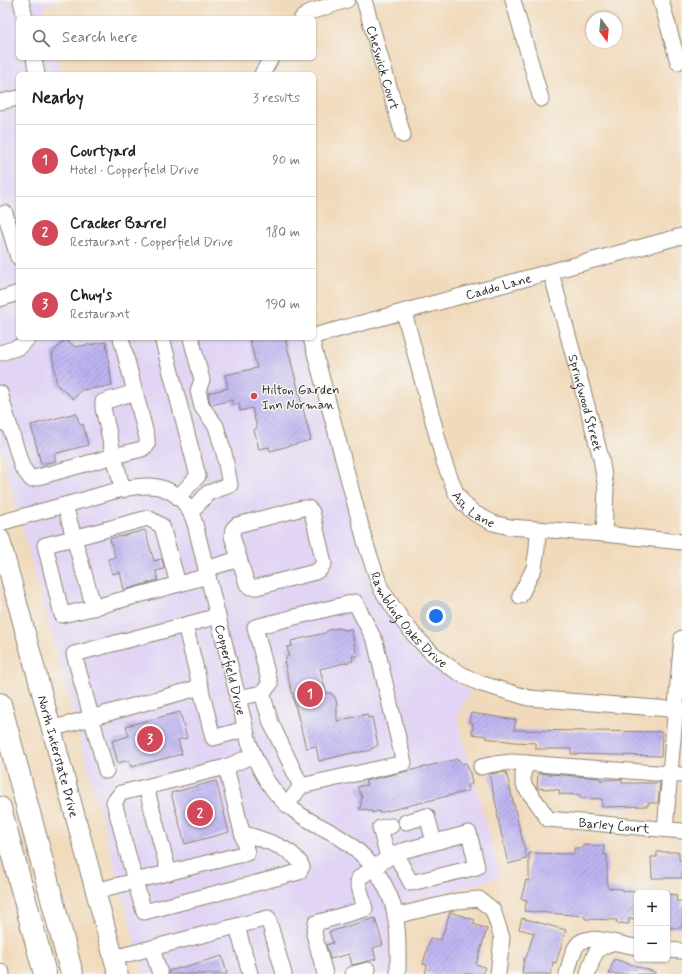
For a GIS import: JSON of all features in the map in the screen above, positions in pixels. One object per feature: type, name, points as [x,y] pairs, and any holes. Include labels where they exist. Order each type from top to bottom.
[{"type":"highway","points":[[0,704],[72,974]]},
{"type":"highway","points":[[0,808],[45,974]]},
{"type":"main road","name":"North Interstate Drive","points":[[0,539],[115,966]]},
{"type":"street","points":[[21,0],[25,16]]},
{"type":"street","points":[[305,16],[310,12],[347,0]]},
{"type":"street","name":"Cheswick Court","points":[[364,0],[403,135]]},
{"type":"street","points":[[513,0],[541,99]]},
{"type":"street","points":[[661,0],[678,62]]},
{"type":"street","points":[[34,60],[37,72]]},
{"type":"street","points":[[263,72],[270,60]]},
{"type":"street","points":[[0,102],[16,98]]},
{"type":"street","points":[[8,212],[16,248]]},
{"type":"street","name":"Caddo Lane","points":[[316,335],[682,236]]},
{"type":"street","name":"Springwood Street","points":[[551,272],[601,458],[606,488],[604,534]]},
{"type":"street","points":[[1,294],[16,293]]},
{"type":"street","name":"Ash Lane","points":[[404,312],[444,462],[456,493],[464,504],[483,519],[492,523],[510,527],[682,542]]},
{"type":"street","points":[[0,352],[16,348],[26,340]]},
{"type":"street","points":[[0,393],[4,422],[22,467],[31,478],[142,449],[147,445],[147,438],[122,340]]},
{"type":"street","points":[[163,340],[198,476],[178,497]]},
{"type":"street","points":[[191,512],[208,493],[230,485],[224,453],[216,426],[202,408],[198,391],[202,380],[192,340]]},
{"type":"street","name":"Rambling Oaks Drive","points":[[312,340],[374,570],[381,589],[415,636],[448,666],[479,683],[505,692],[529,698],[560,702],[679,710]]},
{"type":"street","points":[[123,490],[102,408],[103,402],[135,392]]},
{"type":"street","name":"Copperfield Drive","points":[[0,523],[140,486],[158,487],[170,491],[187,504],[195,524],[245,728],[260,769],[269,785],[278,797],[287,805],[306,819],[346,842],[365,857],[373,867],[386,888],[395,916],[398,943],[398,974]]},
{"type":"street","points":[[65,505],[94,608]]},
{"type":"street","points":[[303,508],[308,508],[312,512],[324,564],[320,569],[257,587],[250,587],[246,584],[239,559],[232,536],[233,528],[237,525],[303,508]]},
{"type":"street","points":[[178,584],[162,526],[148,518],[45,545],[62,615],[94,608],[178,584],[239,559]]},
{"type":"street","points":[[520,596],[534,568],[538,530]]},
{"type":"street","points":[[237,698],[262,693],[270,684],[255,627],[355,602],[375,641],[404,763],[301,786],[287,805]]},
{"type":"street","points":[[106,771],[74,654],[218,616]]},
{"type":"street","points":[[185,625],[213,738],[245,728]]},
{"type":"street","points":[[666,829],[676,774],[682,638]]},
{"type":"street","points":[[51,729],[201,688]]},
{"type":"street","points":[[262,693],[271,723],[301,786]]},
{"type":"street","points":[[243,834],[280,846],[293,854],[300,861],[302,867],[299,872],[144,912],[134,881],[114,802],[121,793],[226,767],[254,755]]},
{"type":"street","points":[[481,767],[502,762],[676,774]]},
{"type":"street","name":"Barley Court","points":[[527,763],[523,781],[525,787],[548,819],[682,831]]},
{"type":"street","points":[[95,891],[247,853],[226,767]]},
{"type":"street","points":[[146,787],[169,873]]},
{"type":"street","points":[[406,822],[427,816],[434,842]]},
{"type":"street","points":[[325,974],[314,934],[316,923],[365,909],[358,882],[359,878],[373,867],[392,855],[469,833],[477,867],[411,883],[392,855],[380,828],[390,826]]},
{"type":"street","points":[[395,916],[457,901],[479,898],[493,910],[502,938],[498,974]]},
{"type":"street","points":[[115,966],[152,948],[268,918],[284,974]]},
{"type":"street","points":[[237,926],[250,974]]},
{"type":"street","points":[[567,974],[573,953],[580,942],[590,939],[634,947]]},
{"type":"street","points":[[588,974],[596,951],[605,945],[612,943]]},
{"type":"street","points":[[152,948],[160,974]]},
{"type":"street","points":[[670,950],[682,951]]},
{"type":"street","points":[[353,974],[368,970]]},
{"type":"shaded area","points":[[0,0],[61,0],[44,5],[47,16],[16,16],[16,60],[58,60],[60,72],[16,72],[16,340],[305,340],[370,576],[383,609],[420,653],[437,668],[470,691],[457,717],[500,877],[390,908],[392,974],[144,974],[0,444]]},
{"type":"building","points":[[64,340],[75,347],[106,342],[112,386],[81,390],[74,399],[57,385],[52,354]]},
{"type":"building","name":"Hilton Garden Inn Norman","points":[[250,340],[286,340],[311,440],[270,451],[269,447],[259,449],[254,430],[257,428],[252,408],[240,411],[239,403],[233,405],[232,400],[212,405],[210,403],[208,393],[228,388],[225,375],[257,368]]},
{"type":"building","points":[[76,413],[80,425],[83,424],[88,445],[54,454],[56,461],[41,464],[31,425]]},
{"type":"building","points":[[145,530],[154,561],[162,559],[164,569],[156,571],[158,580],[124,590],[120,572],[112,574],[108,559],[115,557],[110,539]]},
{"type":"building","points":[[337,628],[346,630],[351,629],[357,656],[352,656],[353,661],[320,669],[326,693],[330,693],[335,697],[337,704],[337,721],[367,714],[368,718],[372,717],[378,745],[368,751],[352,753],[319,761],[316,746],[306,748],[284,661],[286,660],[286,657],[289,656],[287,647],[292,646],[291,641],[325,633],[328,630]]},
{"type":"building","points":[[180,712],[187,738],[178,740],[182,754],[131,767],[129,760],[118,763],[112,741],[129,736],[126,726]]},
{"type":"building","points":[[471,713],[516,720],[514,730],[662,732],[661,756],[571,754],[571,749],[536,749],[536,743],[486,738],[486,736],[472,734],[473,723],[469,723]]},
{"type":"building","points":[[458,759],[462,764],[466,763],[470,773],[472,784],[467,786],[468,791],[379,813],[379,811],[372,813],[372,811],[368,811],[367,809],[360,810],[362,797],[357,787],[367,785],[365,781]]},
{"type":"building","points":[[506,772],[527,859],[508,864],[489,774]]},
{"type":"building","points":[[538,773],[600,778],[600,780],[622,779],[622,783],[660,783],[658,803],[648,803],[648,806],[602,807],[602,799],[580,798],[580,795],[559,794],[560,790],[537,788]]},
{"type":"building","points":[[216,781],[229,832],[185,844],[171,793]]},
{"type":"building","points":[[583,845],[604,846],[604,855],[607,855],[608,888],[634,892],[634,919],[629,918],[629,924],[616,923],[617,920],[585,919],[585,916],[524,911],[527,900],[521,899],[526,880],[529,881],[529,853],[574,854],[574,848],[583,848]]},
{"type":"building","points":[[657,852],[679,852],[679,860],[682,860],[682,878],[652,878],[651,857],[657,857]]},
{"type":"building","points":[[670,894],[677,895],[676,901],[682,901],[682,928],[670,928]]},
{"type":"building","points":[[450,912],[475,920],[473,924],[487,929],[476,964],[485,967],[482,974],[425,974],[427,965],[423,964],[430,938],[441,940]]},
{"type":"building","points":[[375,918],[383,945],[373,948],[376,959],[352,965],[349,954],[330,959],[326,945],[333,943],[329,932]]},
{"type":"building","points":[[522,918],[566,930],[556,963],[553,962],[551,974],[522,974],[524,958],[526,958],[534,933],[519,929]]},
{"type":"building","points":[[222,956],[227,974],[169,974],[169,971]]},
{"type":"building","points":[[614,959],[655,972],[655,974],[609,974]]},
{"type":"place","name":"Hilton Garden Inn Norman","points":[[254,396]]},
{"type":"place","name":"Courtyard","points":[[310,694]]},
{"type":"place","name":"Chuy's","points":[[150,739]]},
{"type":"place","name":"Cracker Barrel","points":[[200,813]]}]
